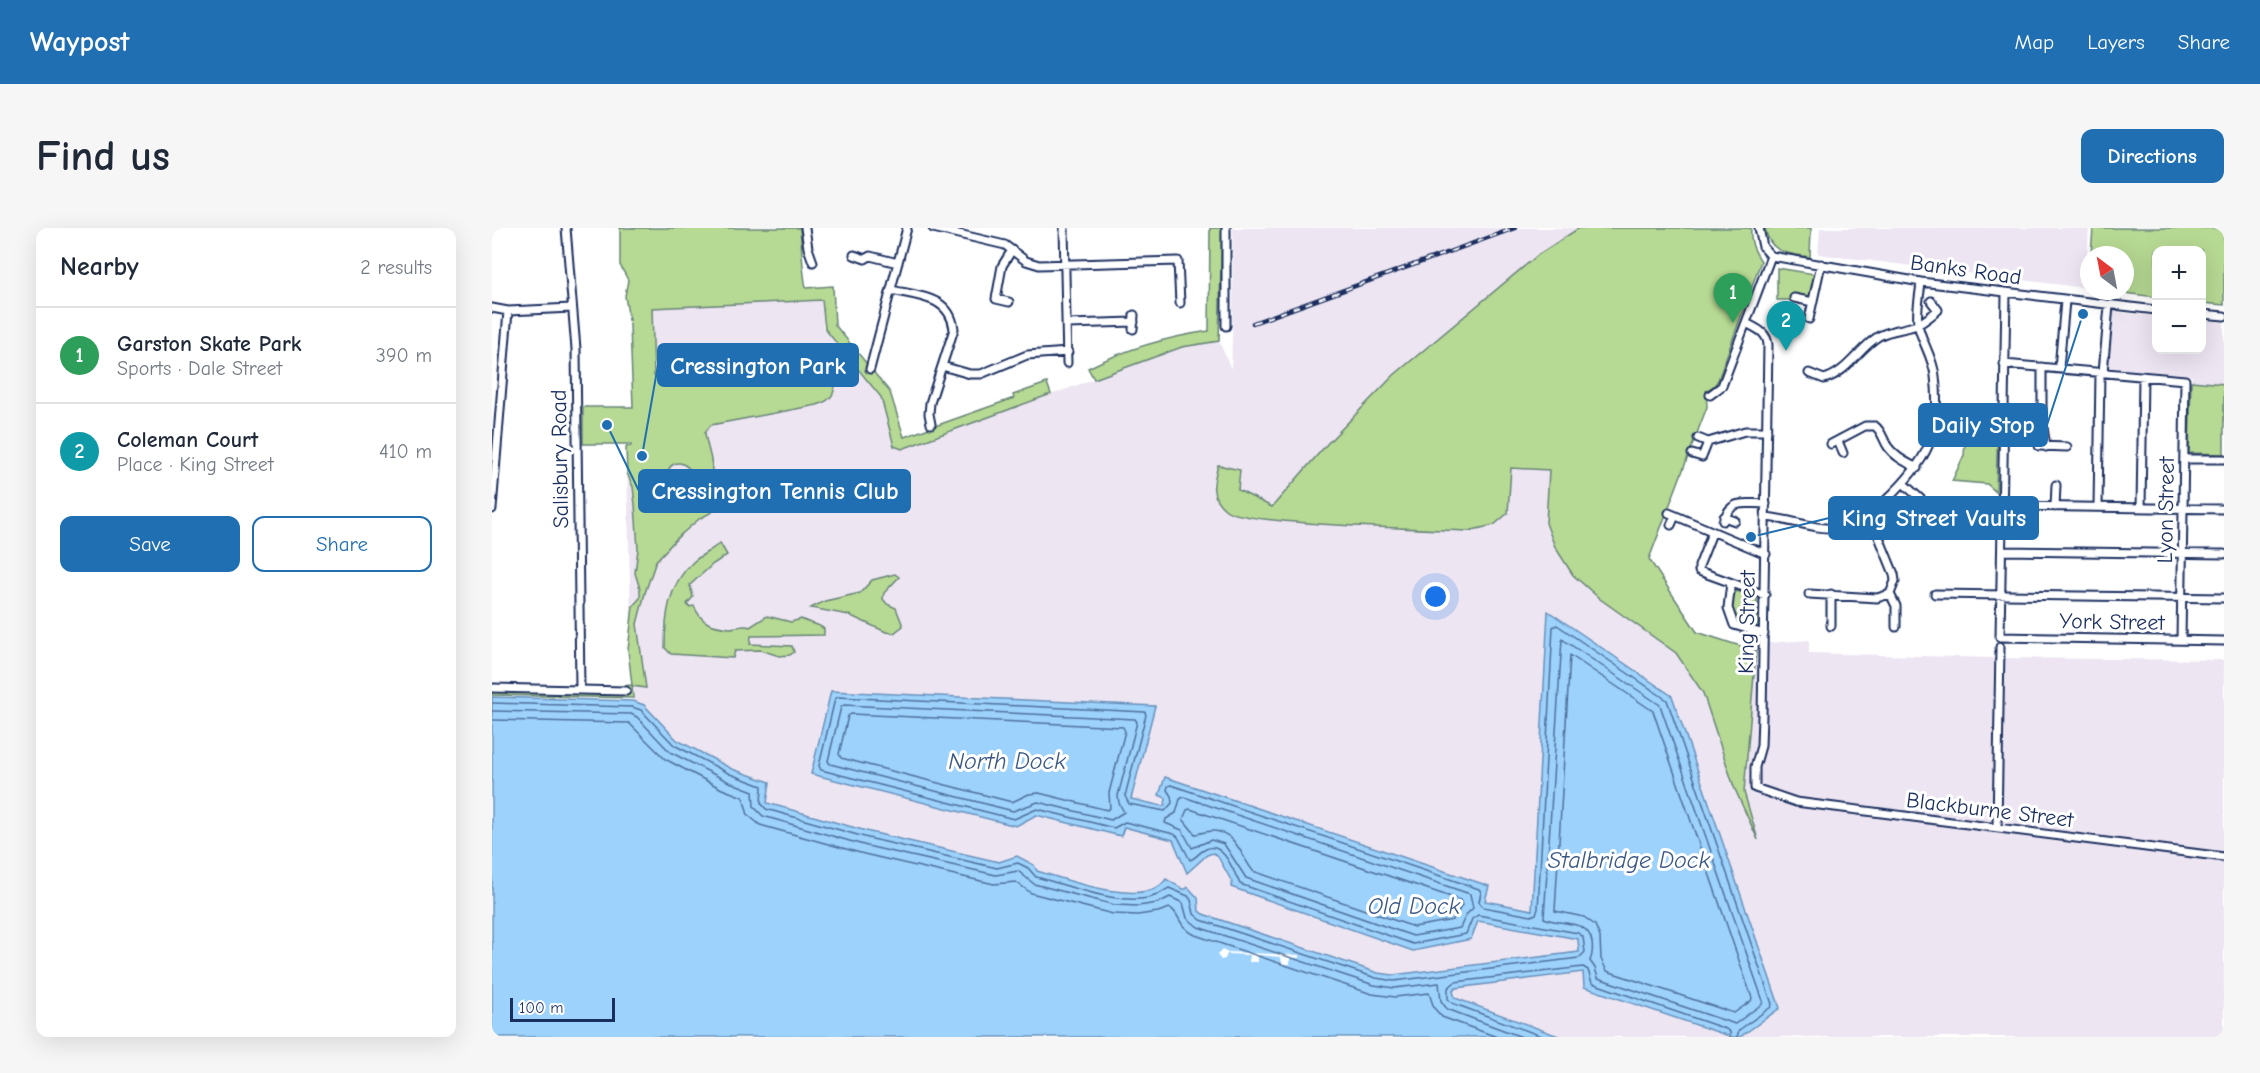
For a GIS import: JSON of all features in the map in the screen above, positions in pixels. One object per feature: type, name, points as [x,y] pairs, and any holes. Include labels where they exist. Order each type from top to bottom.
[{"type":"street","name":"Salisbury Road","points":[[566,228],[576,360],[580,690]]},
{"type":"street","points":[[805,228],[813,262]]},
{"type":"street","points":[[870,369],[907,228]]},
{"type":"street","points":[[933,228],[970,232],[1005,245],[1026,261],[1039,265],[1178,261],[1180,303]]},
{"type":"street","points":[[1064,228],[1068,324],[1067,363]]},
{"type":"street","points":[[1226,228],[1226,326]]},
{"type":"street","points":[[1710,395],[1722,386],[1771,256],[1763,248],[1759,228]]},
{"type":"street","points":[[1009,302],[996,299],[1002,266],[1011,250]]},
{"type":"street","points":[[854,255],[865,259],[870,256],[898,263]]},
{"type":"street","name":"Banks Road","points":[[1771,256],[2006,294],[2152,310]]},
{"type":"street","points":[[1809,319],[1821,264]]},
{"type":"street","points":[[1766,517],[1824,529],[1841,528],[1854,524],[1870,514],[1904,484],[1917,468],[1931,442],[1936,419],[1937,397],[1931,358],[1918,324],[1921,282]]},
{"type":"street","points":[[891,290],[934,300],[949,311],[954,329],[930,403],[931,424]]},
{"type":"street","points":[[2001,594],[2006,294]]},
{"type":"street","points":[[1794,298],[1813,302]]},
{"type":"street","points":[[1809,373],[1824,379],[1838,373],[1876,338],[1918,324],[1941,309],[1931,301]]},
{"type":"street","points":[[2059,368],[2066,301]]},
{"type":"street","points":[[2098,507],[2101,372],[2109,306]]},
{"type":"street","points":[[492,308],[508,311],[572,308]]},
{"type":"street","points":[[492,509],[508,311]]},
{"type":"street","points":[[2206,314],[2224,316]]},
{"type":"street","points":[[1068,324],[1134,322]]},
{"type":"street","name":"King Street","points":[[1746,324],[1762,331],[1767,338],[1764,634],[1761,746],[1755,767],[1755,788]]},
{"type":"street","points":[[942,366],[970,374],[981,374],[1027,355],[1068,352]]},
{"type":"street","points":[[2004,364],[2143,376],[2141,508]]},
{"type":"street","points":[[2042,367],[2043,446],[2067,447]]},
{"type":"street","name":"Lyon Street","points":[[2143,376],[2185,380],[2181,640]]},
{"type":"street","points":[[1843,453],[1834,442],[1865,426],[1875,426],[1894,454],[1917,468]]},
{"type":"street","points":[[1698,438],[1708,442],[1745,431],[1767,431]]},
{"type":"street","points":[[1692,454],[1702,457],[1708,442]]},
{"type":"street","points":[[2184,459],[2224,459]]},
{"type":"street","points":[[1904,484],[1943,519],[1952,523],[1984,528]]},
{"type":"street","points":[[2055,507],[2056,484]]},
{"type":"street","points":[[1735,521],[1724,519],[1728,509],[1734,504],[1766,504]]},
{"type":"street","points":[[2002,506],[2224,509]]},
{"type":"street","points":[[1809,594],[1877,598],[1890,594],[1896,581],[1870,514]]},
{"type":"street","points":[[1972,514],[1974,527]]},
{"type":"street","points":[[1671,525],[1672,515],[1766,554]]},
{"type":"street","points":[[1712,533],[1698,566],[1699,571],[1765,595]]},
{"type":"street","points":[[2002,551],[2224,554]]},
{"type":"street","points":[[1731,583],[1728,608],[1734,626],[1764,634]]},
{"type":"street","points":[[1831,594],[1831,626]]},
{"type":"street","points":[[1890,594],[1896,606],[1896,627]]},
{"type":"street","points":[[1935,594],[2224,598]]},
{"type":"street","name":"York Street","points":[[2001,594],[2000,638],[2224,641]]},
{"type":"street","points":[[1997,828],[2000,647]]},
{"type":"street","points":[[492,688],[626,691]]},
{"type":"street","name":"Blackburne Street","points":[[1755,788],[1796,802],[2224,857]]},
{"type":"shaded area","points":[[1233,228],[1579,228],[1539,254],[1394,375],[1327,444],[1272,508],[1238,490],[1219,465],[1212,485],[1247,517],[1511,468],[1550,470],[1546,523],[1555,547],[1573,575],[1600,599],[1676,653],[1703,693],[1734,787],[1756,834],[1744,792],[1756,651],[1769,643],[1809,640],[1809,653],[1993,658],[2224,660],[2224,1037],[1561,1037],[1393,975],[1378,973],[1203,914],[1199,911],[1188,887],[1183,889],[1166,879],[1154,890],[1135,893],[1118,892],[1037,871],[1035,868],[1007,860],[999,862],[870,832],[766,803],[770,782],[733,769],[677,740],[644,705],[633,701],[627,466],[657,465],[652,308],[823,300],[823,328],[881,397],[894,446],[902,449],[1182,347],[1219,341],[1231,369]]},
{"type":"shaded area","points":[[1820,228],[2089,228],[2088,246],[2080,246],[2080,287],[1818,254]]},
{"type":"shaded area","points":[[2114,312],[2152,316],[2152,354],[2206,354],[2206,320],[2224,322],[2224,384],[2191,381],[2192,376],[2108,367]]},
{"type":"green space","points":[[620,228],[800,228],[806,288],[833,286],[835,325],[890,392],[904,437],[1014,398],[1013,395],[1047,383],[1051,394],[902,449],[894,446],[881,397],[825,329],[822,300],[652,308],[654,376],[661,377],[680,366],[824,359],[836,376],[833,395],[827,401],[817,405],[711,425],[705,432],[712,468],[710,480],[699,477],[683,464],[671,466],[668,474],[670,487],[681,499],[686,501],[706,486],[719,497],[740,491],[744,500],[719,508],[699,519],[656,561],[637,624],[646,688],[632,686],[633,698],[492,695],[492,691],[580,694],[632,685],[628,650],[633,606],[640,598],[640,589],[635,573],[638,549],[633,487],[627,473],[626,447],[631,444],[583,444],[583,407],[633,407],[630,326],[625,296],[628,280],[620,265]]},
{"type":"green space","points":[[1210,228],[1222,228],[1219,341],[1182,347],[1094,379],[1088,368],[1117,355],[1163,340],[1209,331]]},
{"type":"green space","points":[[1579,228],[1751,228],[1753,245],[1761,261],[1718,380],[1706,391],[1707,407],[1649,559],[1697,632],[1756,651],[1744,792],[1758,840],[1734,787],[1703,693],[1676,653],[1600,599],[1573,575],[1555,547],[1546,523],[1549,470],[1511,468],[1508,513],[1494,525],[1468,531],[1301,523],[1267,519],[1240,515],[1226,510],[1215,495],[1214,484],[1218,465],[1240,470],[1238,490],[1272,507],[1327,444],[1394,375],[1539,254]]},
{"type":"green space","points":[[1765,228],[1811,228],[1810,257],[1787,253],[1775,248],[1767,237]]},
{"type":"green space","points":[[2093,228],[2224,228],[2224,305],[2206,303],[2206,246],[2152,246],[2152,297],[2134,294],[2134,246],[2092,246]]},
{"type":"green space","points":[[1777,268],[1815,274],[1811,295],[1804,297],[1795,294],[1790,300],[1777,300]]},
{"type":"green space","points":[[2191,381],[2224,384],[2224,454],[2189,453]]},
{"type":"green space","points":[[1967,422],[1998,422],[1996,492],[1987,484],[1952,481],[1964,455]]},
{"type":"green space","points":[[720,543],[727,555],[713,564],[690,585],[693,597],[687,604],[689,607],[694,606],[700,617],[712,625],[730,628],[750,627],[767,616],[791,622],[801,619],[822,627],[824,635],[751,636],[750,644],[792,646],[794,652],[790,655],[779,656],[761,650],[735,651],[733,658],[671,654],[665,648],[665,636],[667,613],[673,591],[693,562]]},
{"type":"green space","points":[[895,574],[899,577],[884,593],[883,599],[887,604],[896,608],[903,626],[894,633],[886,632],[849,615],[811,608],[825,601],[860,593],[872,580]]},
{"type":"green space","points":[[1737,591],[1757,599],[1757,627],[1735,621],[1731,609],[1731,597]]},
{"type":"water","points":[[1548,611],[1672,696],[1780,1008],[1740,1037],[1732,1037],[1584,987],[1583,972],[1456,988],[1453,991],[1455,998],[1561,1037],[492,1037],[492,697],[633,701],[644,705],[677,740],[732,769],[770,782],[767,803],[870,832],[999,862],[1017,856],[1034,865],[1037,871],[1105,890],[1142,892],[1156,888],[1166,879],[1183,889],[1188,887],[1198,898],[1199,911],[1203,914],[1378,973],[1393,975],[1579,952],[1578,939],[1478,921],[1471,939],[1413,951],[1231,887],[1232,882],[1217,855],[1213,853],[1207,855],[1187,873],[1173,840],[1124,827],[1121,836],[1036,815],[1016,826],[811,774],[831,691],[1155,706],[1131,799],[1165,805],[1166,798],[1159,795],[1165,777],[1489,886],[1485,901],[1532,910]]},
{"type":"pier","points":[[1222,950],[1299,955],[1299,958],[1290,957],[1290,964],[1282,964],[1281,957],[1258,955],[1258,962],[1249,962],[1250,955],[1227,954],[1225,959],[1221,960],[1217,955]]},
{"type":"railway","points":[[1253,323],[1515,228]]},
{"type":"place","name":"Daily Stop","points":[[2083,314]]},
{"type":"place","name":"Garston Skate Park","points":[[1733,323]]},
{"type":"place","name":"Coleman Court","points":[[1786,351]]},
{"type":"place","name":"Cressington Tennis Club","points":[[607,425]]},
{"type":"place","name":"Cressington Park","points":[[642,456]]},
{"type":"place","name":"King Street Vaults","points":[[1751,537]]},
{"type":"water label","name":"North Dock","points":[[1007,761]]},
{"type":"water label","name":"Stalbridge Dock","points":[[1629,860]]},
{"type":"water label","name":"Old Dock","points":[[1414,906]]}]
